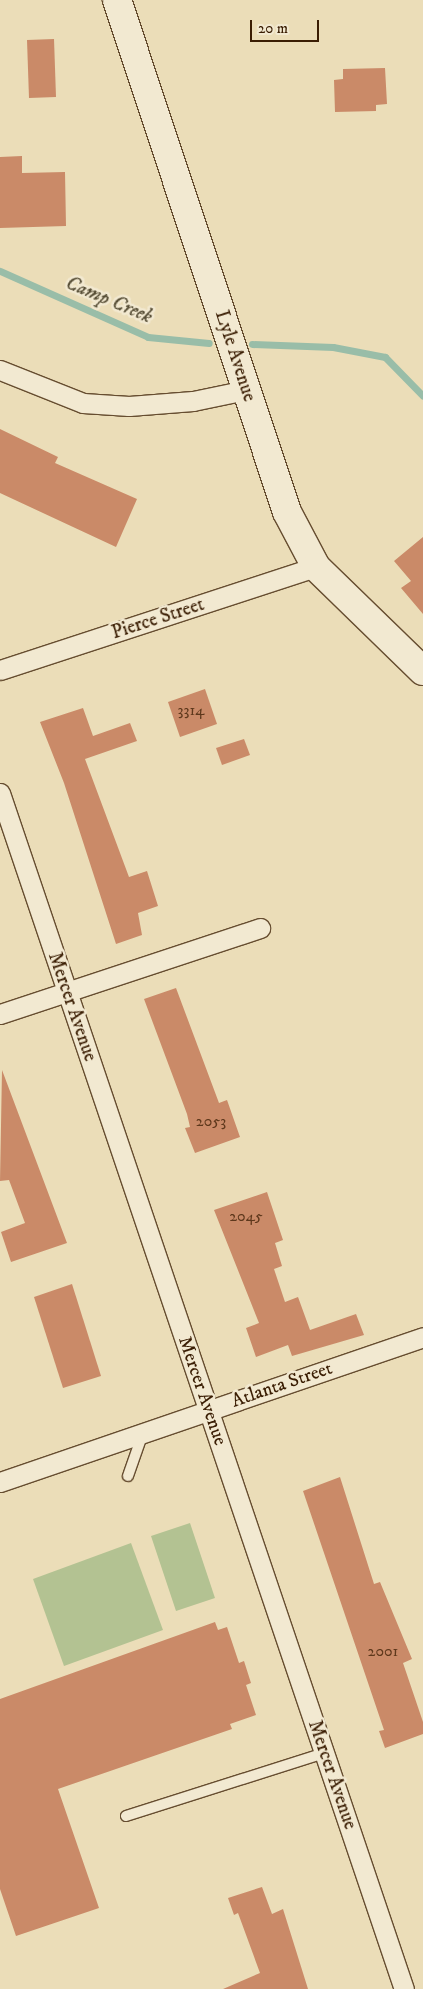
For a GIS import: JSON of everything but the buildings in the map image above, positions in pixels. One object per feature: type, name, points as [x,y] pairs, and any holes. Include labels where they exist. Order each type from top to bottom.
[{"type":"street","name":"Lyle Avenue","points":[[117,0],[287,512],[316,567],[423,671]]},
{"type":"street","points":[[0,370],[83,403],[130,406],[193,401],[246,390]]},
{"type":"street","name":"Pierce Street","points":[[0,670],[316,567]]},
{"type":"street","name":"Mercer Avenue","points":[[0,793],[404,1989]]},
{"type":"street","points":[[0,1014],[260,928]]},
{"type":"street","name":"Atlanta Street","points":[[0,1482],[423,1337]]},
{"type":"lane","points":[[128,1476],[143,1433]]},
{"type":"lane","points":[[126,1816],[325,1753]]},
{"type":"green space","points":[[190,1523],[215,1598],[176,1611],[151,1536]]},
{"type":"green space","points":[[131,1543],[163,1630],[64,1666],[33,1579]]},
{"type":"waterway","name":"Camp Creek","points":[[0,271],[148,337],[209,343]]},
{"type":"waterway","name":"Camp Creek","points":[[252,344],[333,347],[385,357],[423,396]]}]
